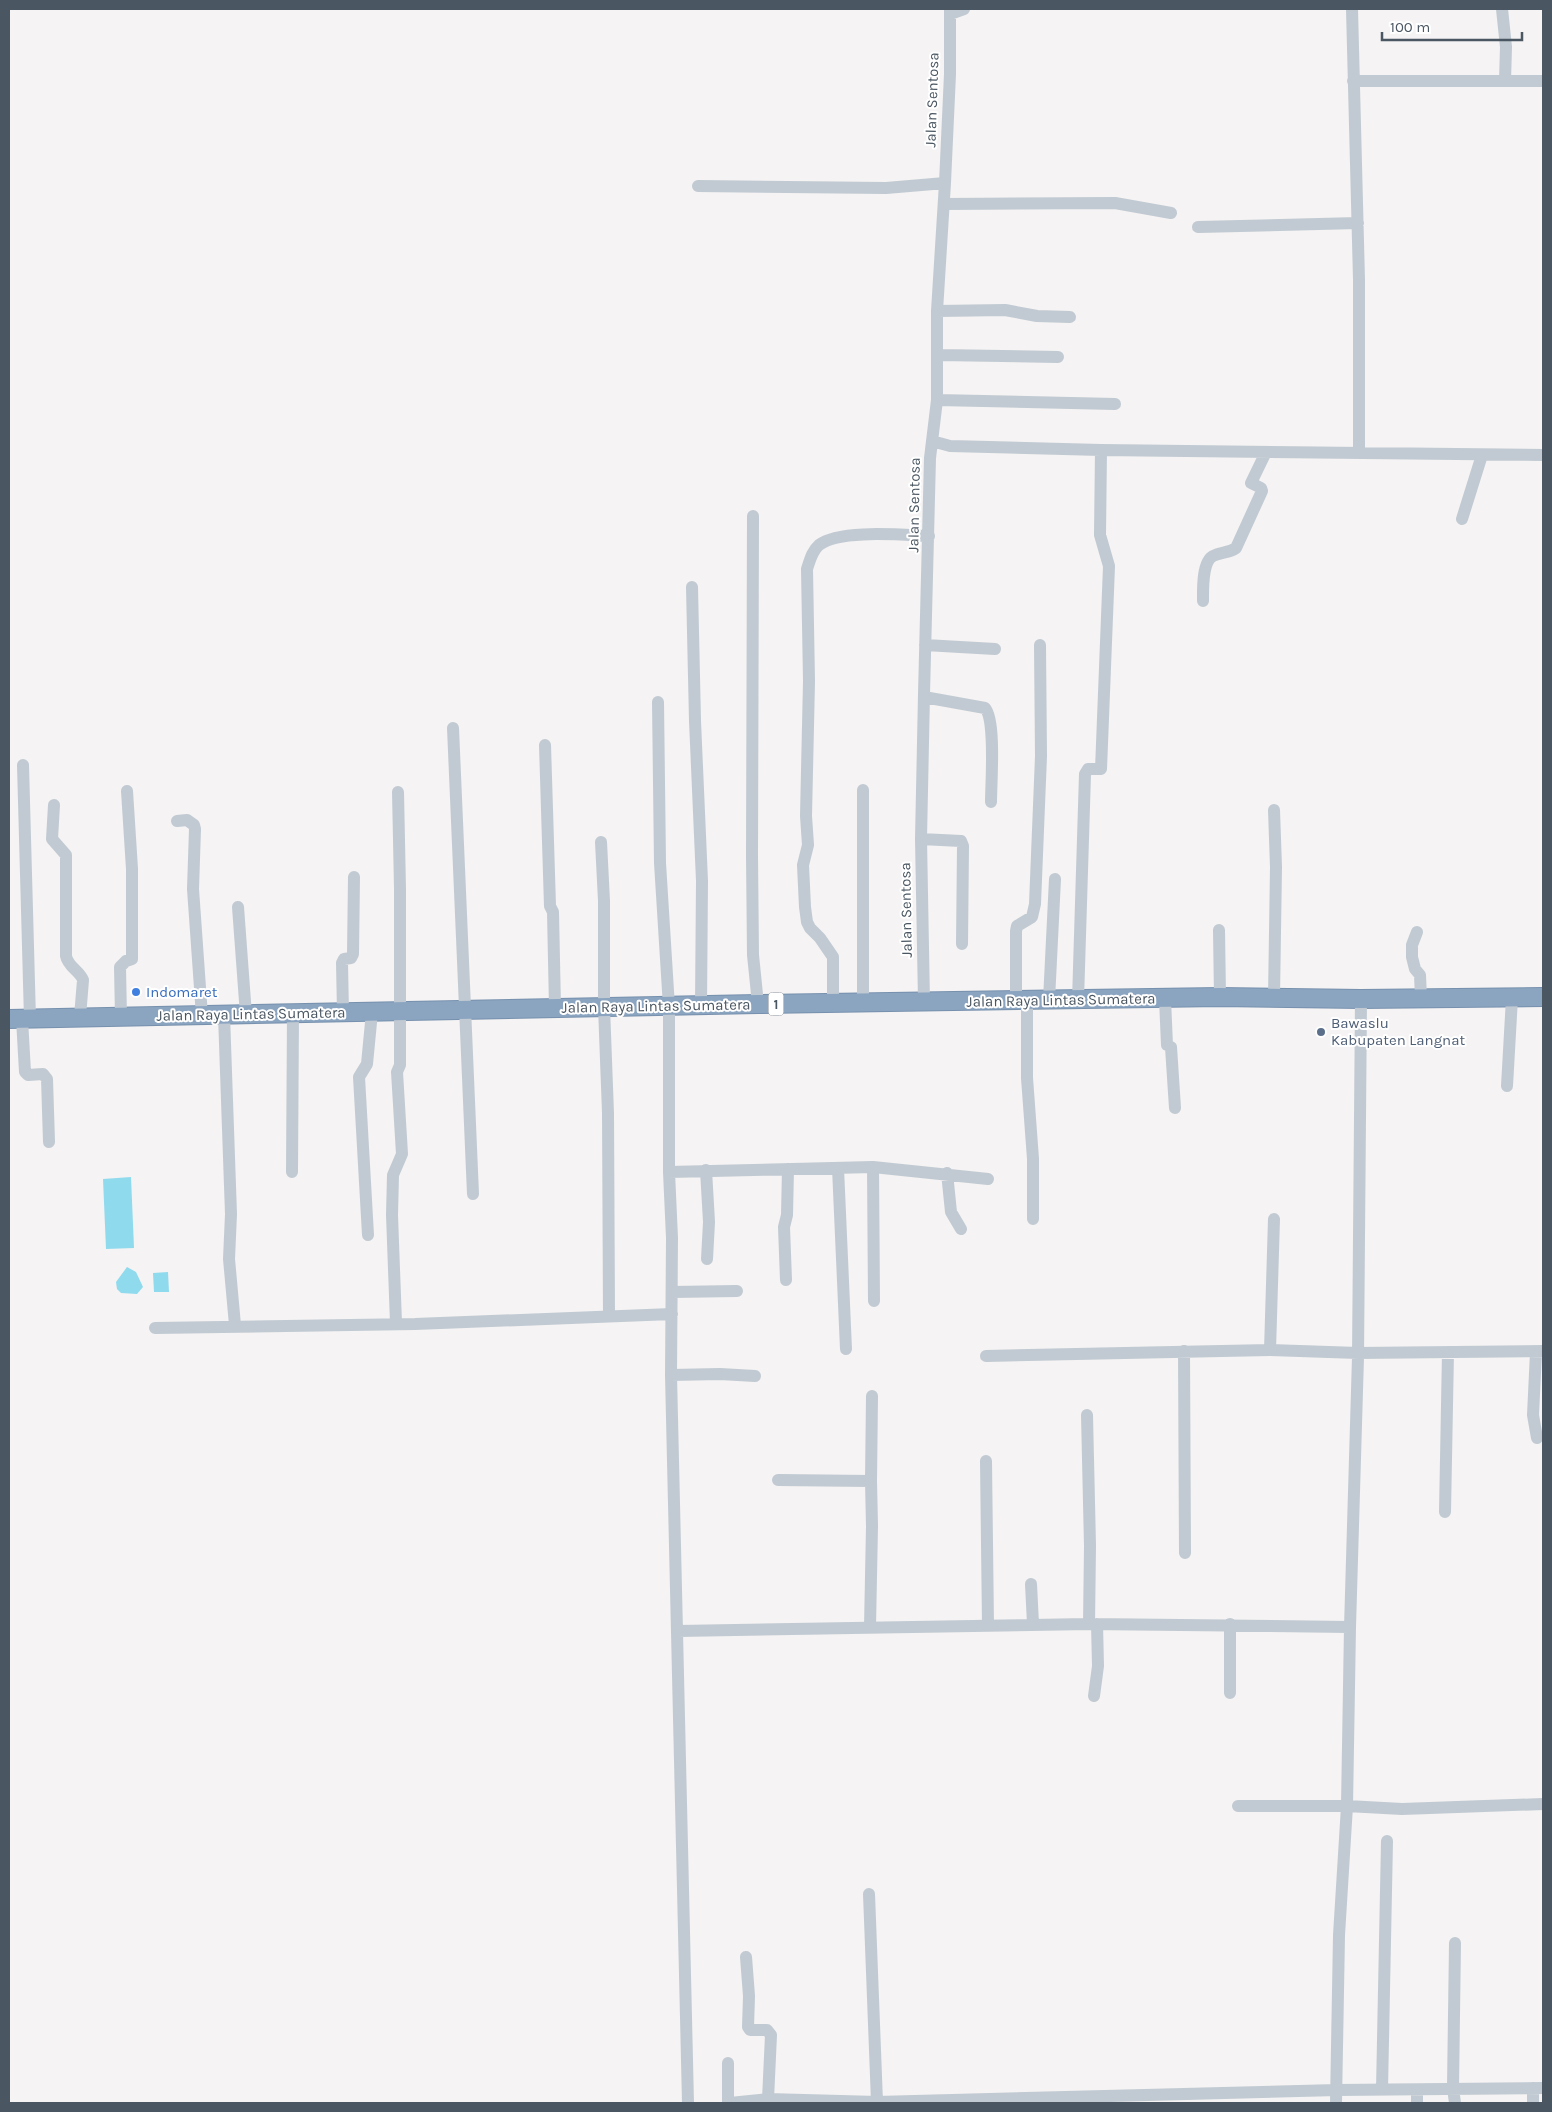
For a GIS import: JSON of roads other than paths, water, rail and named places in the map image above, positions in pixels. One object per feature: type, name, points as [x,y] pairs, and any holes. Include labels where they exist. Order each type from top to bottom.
[{"type":"highway","name":"Jalan Raya Lintas Sumatera","points":[[20,1019],[80,1016],[224,1016],[464,1009],[1220,997],[1361,999],[1543,997]]},
{"type":"street","points":[[950,11],[964,9]]},
{"type":"street","points":[[1352,9],[1358,223],[1359,453]]},
{"type":"street","points":[[1502,9],[1506,47],[1505,81]]},
{"type":"street","name":"Jalan Sentosa","points":[[924,1002],[921,839],[925,645],[932,441],[938,400],[937,311],[945,183],[950,11]]},
{"type":"street","points":[[1353,81],[1543,81]]},
{"type":"street","points":[[698,186],[886,188],[945,183]]},
{"type":"street","points":[[944,204],[1115,203],[1171,213]]},
{"type":"street","points":[[1198,227],[1358,223]]},
{"type":"street","points":[[937,311],[1005,310],[1037,316],[1070,317]]},
{"type":"street","points":[[938,356],[1058,357]]},
{"type":"street","points":[[938,400],[1115,404]]},
{"type":"street","points":[[932,441],[950,446],[1101,450],[1543,455]]},
{"type":"street","points":[[1078,1000],[1085,774],[1088,769],[1101,768],[1105,698],[1109,566],[1100,535],[1101,450]]},
{"type":"street","points":[[1203,601],[1204,575],[1209,560],[1213,556],[1236,548],[1262,492],[1261,488],[1251,483],[1266,452]]},
{"type":"street","points":[[1462,519],[1482,455]]},
{"type":"street","points":[[753,516],[753,954],[758,1004]]},
{"type":"street","points":[[833,1004],[832,957],[807,922],[805,907],[803,865],[808,845],[806,807],[809,690],[807,569],[812,554],[827,541],[846,536],[929,536]]},
{"type":"street","points":[[692,587],[695,721],[702,881],[701,1006]]},
{"type":"street","points":[[925,645],[996,648]]},
{"type":"street","points":[[1033,1219],[1033,1159],[1016,931],[1018,926],[1032,916],[1035,904],[1041,756],[1040,646]]},
{"type":"street","points":[[924,697],[985,708],[989,713],[992,734],[991,802]]},
{"type":"street","points":[[658,702],[660,863],[669,1007],[671,1375],[688,2103]]},
{"type":"street","points":[[453,728],[473,1194]]},
{"type":"street","points":[[545,745],[549,897],[553,912],[555,1008]]},
{"type":"street","points":[[23,765],[20,1019],[24,1072],[28,1075],[43,1074],[48,1079],[49,1142]]},
{"type":"street","points":[[863,1003],[864,790]]},
{"type":"street","points":[[121,1017],[120,967],[123,963],[132,959],[132,869],[127,791]]},
{"type":"street","points":[[396,1323],[392,1215],[393,1175],[402,1154],[397,1072],[400,1065],[398,792]]},
{"type":"street","points":[[54,805],[52,839],[66,855],[66,960],[83,980],[80,1016]]},
{"type":"street","points":[[1274,810],[1276,867],[1274,997]]},
{"type":"street","points":[[177,821],[187,820],[194,825],[195,829],[193,889],[202,1016]]},
{"type":"street","points":[[921,839],[951,839],[961,841],[963,846],[962,944]]},
{"type":"street","points":[[602,842],[604,1007],[608,1113],[609,1316]]},
{"type":"street","points":[[343,1013],[342,962],[344,959],[351,958],[353,954],[354,877]]},
{"type":"street","points":[[1049,1000],[1055,879]]},
{"type":"street","points":[[238,907],[246,1015]]},
{"type":"street","points":[[1219,930],[1220,997]]},
{"type":"street","points":[[1417,932],[1412,945],[1412,957],[1420,975],[1421,998]]},
{"type":"street","points":[[1165,998],[1167,1045],[1171,1047],[1175,1108]]},
{"type":"street","points":[[1507,1086],[1512,998]]},
{"type":"street","points":[[1336,2103],[1339,1935],[1347,1806],[1358,1352],[1361,999]]},
{"type":"street","points":[[368,1235],[359,1077],[367,1064],[372,1012]]},
{"type":"street","points":[[292,1014],[292,1172]]},
{"type":"street","points":[[224,1016],[232,1214],[229,1259],[235,1325]]},
{"type":"street","points":[[669,1172],[873,1167],[947,1173],[988,1179]]},
{"type":"street","points":[[873,1167],[874,1301]]},
{"type":"street","points":[[838,1168],[846,1349]]},
{"type":"street","points":[[786,1280],[784,1227],[787,1215],[788,1169]]},
{"type":"street","points":[[706,1170],[709,1222],[707,1259]]},
{"type":"street","points":[[947,1173],[951,1212],[961,1228]]},
{"type":"street","points":[[1270,1350],[1274,1219]]},
{"type":"street","points":[[672,1292],[737,1291]]},
{"type":"street","points":[[155,1328],[235,1325],[435,1323],[672,1314]]},
{"type":"street","points":[[986,1356],[1270,1350],[1358,1352],[1540,1351],[1534,1415],[1537,1438]]},
{"type":"street","points":[[1184,1351],[1185,1553]]},
{"type":"street","points":[[1445,1512],[1448,1352]]},
{"type":"street","points":[[671,1375],[720,1374],[754,1376]]},
{"type":"street","points":[[870,1626],[872,1396]]},
{"type":"street","points":[[1087,1415],[1093,1624],[1098,1666],[1094,1696]]},
{"type":"street","points":[[986,1461],[988,1626]]},
{"type":"street","points":[[778,1480],[870,1481]]},
{"type":"street","points":[[1031,1584],[1033,1624]]},
{"type":"street","points":[[678,1631],[1033,1624],[1230,1624],[1350,1627]]},
{"type":"street","points":[[1230,1624],[1230,1693]]},
{"type":"street","points":[[1238,1806],[1347,1806],[1402,1809],[1543,1804]]},
{"type":"street","points":[[1382,2090],[1387,1841]]},
{"type":"street","points":[[869,1894],[877,2102]]},
{"type":"street","points":[[1454,2103],[1455,1943]]},
{"type":"street","points":[[746,1957],[749,1996],[748,2027],[750,2030],[767,2030],[771,2035],[768,2099]]},
{"type":"street","points":[[728,2063],[729,2103],[768,2099],[786,2101],[877,2102],[1337,2090],[1538,2088],[1533,2103]]},
{"type":"street","points":[[1417,2090],[1417,2103]]},
{"type":"water","points":[[131,1177],[134,1248],[106,1249],[103,1179]]},
{"type":"water","points":[[127,1267],[136,1272],[143,1287],[137,1294],[121,1293],[117,1289],[116,1282]]},
{"type":"water","points":[[168,1272],[169,1292],[154,1292],[153,1273]]},
{"type":"place","name":"Indomaret","points":[[136,992]]},
{"type":"place","name":"Bawaslu Kabupaten Langnat","points":[[1321,1032]]}]
